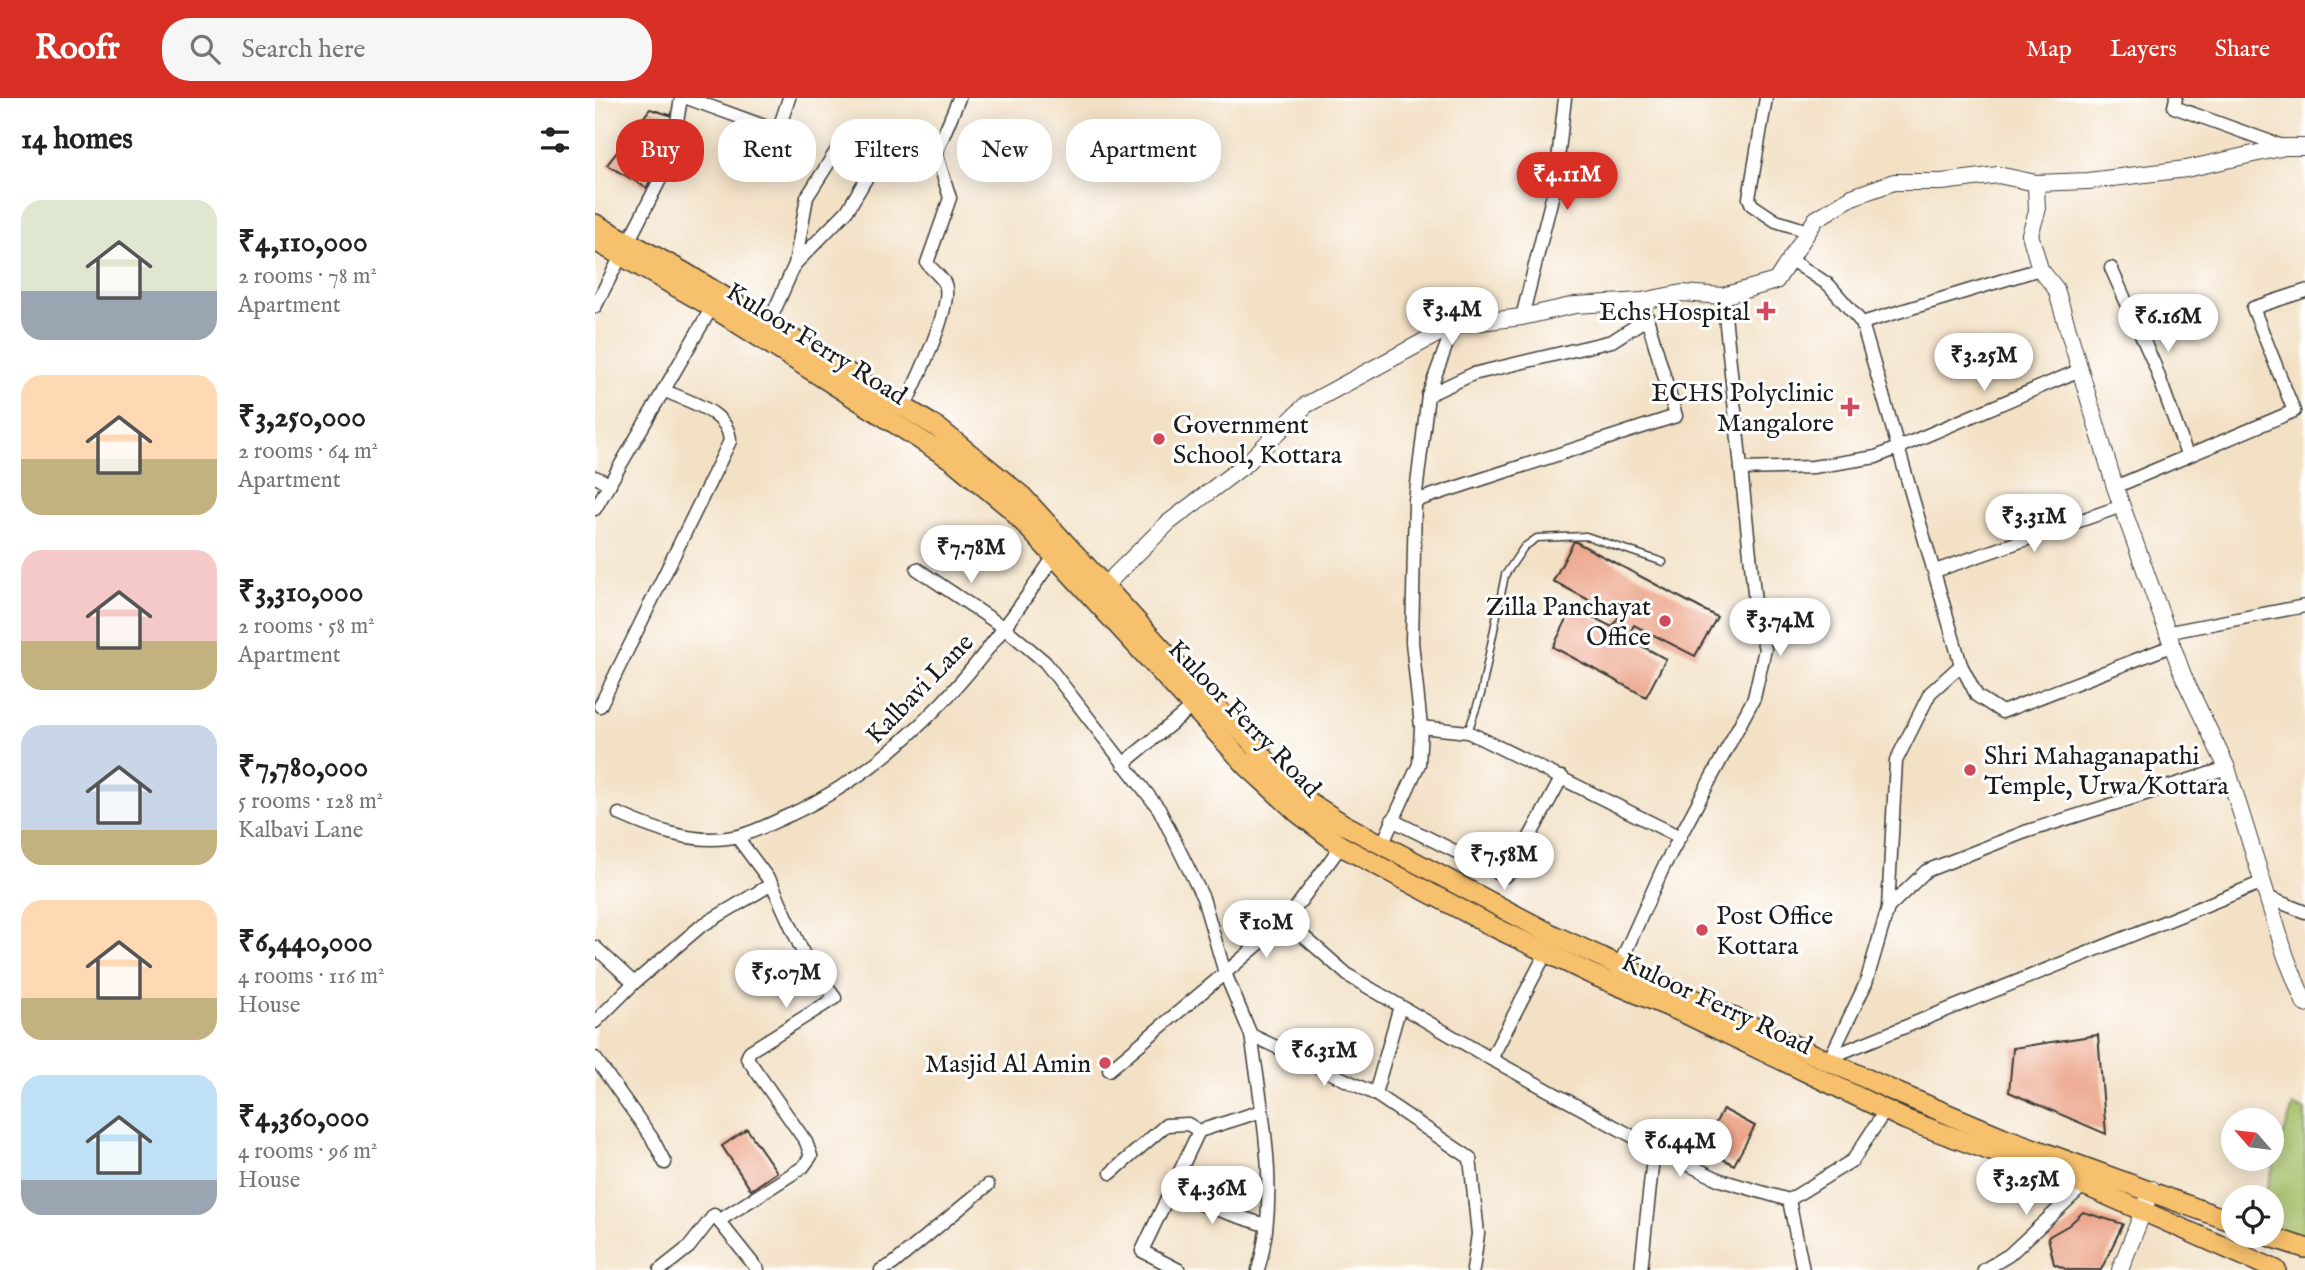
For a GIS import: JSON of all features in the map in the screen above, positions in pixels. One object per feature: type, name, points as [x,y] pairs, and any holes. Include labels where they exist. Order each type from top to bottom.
[{"type":"main road","name":"Kuloor Ferry Road","points":[[595,224],[624,248],[712,307],[953,460],[1059,549],[1251,741],[1289,789],[1382,845],[1686,1014],[1885,1111],[2084,1185],[2276,1270]]},
{"type":"main road","name":"Kuloor Ferry Road","points":[[595,241],[624,248],[682,271],[938,428],[1022,496],[1059,549]]},
{"type":"main road","name":"Kuloor Ferry Road","points":[[1099,591],[1193,706],[1248,767],[1298,813],[1341,846],[1546,953],[1615,974],[1829,1057],[2002,1137],[2152,1189],[2221,1217]]},
{"type":"main road","points":[[2284,1241],[2305,1248]]},
{"type":"street","points":[[595,307],[671,158],[681,98]]},
{"type":"street","points":[[687,98],[778,131],[789,98]]},
{"type":"street","points":[[904,408],[926,360],[946,303],[945,284],[927,263],[950,198],[936,153],[959,98]]},
{"type":"street","points":[[1523,317],[1555,186],[1566,98]]},
{"type":"street","points":[[1766,98],[1749,198],[1752,205],[1776,221],[1808,231]]},
{"type":"street","points":[[2176,98],[2175,107],[2285,147]]},
{"type":"street","points":[[768,325],[795,264],[807,197],[840,145],[876,162],[847,211],[795,264]]},
{"type":"street","points":[[1099,591],[1168,523],[1247,463],[1306,405],[1454,325],[1523,317],[1576,305],[1643,301],[1682,293],[1723,296],[1776,281],[1816,219],[1852,197],[1894,181],[1942,182],[1999,175],[2036,183],[2186,169],[2285,147],[2305,146]]},
{"type":"street","points":[[2036,183],[2037,212],[2030,234],[2040,269],[2056,289],[2115,487],[2184,678],[2227,768],[2265,890],[2305,1004]]},
{"type":"street","points":[[1791,260],[1829,285],[1862,323],[1900,446],[1961,665],[1977,696],[2002,712],[2171,638],[2305,606]]},
{"type":"street","points":[[2111,268],[2155,366],[2187,455]]},
{"type":"street","points":[[1862,323],[2040,269]]},
{"type":"street","points":[[2115,487],[2294,411],[2253,308],[2305,291]]},
{"type":"street","points":[[1615,974],[1680,837],[1754,698],[1765,649],[1756,612],[1723,296]]},
{"type":"street","points":[[1415,501],[1676,416],[1643,301]]},
{"type":"street","points":[[595,509],[712,307]]},
{"type":"street","points":[[1428,395],[1473,374],[1612,341],[1648,318]]},
{"type":"street","points":[[1382,845],[1419,764],[1421,727],[1412,642],[1415,501],[1428,395],[1454,325]]},
{"type":"street","points":[[1741,469],[1813,467],[1876,457],[2080,370]]},
{"type":"street","points":[[600,706],[730,441],[729,428],[722,418],[663,390]]},
{"type":"street","points":[[595,477],[610,484]]},
{"type":"street","points":[[1935,571],[2122,506]]},
{"type":"street","name":"Kalbavi Lane","points":[[737,837],[809,806],[881,761],[947,698],[1006,629],[1059,549]]},
{"type":"street","points":[[917,569],[1006,629],[1045,662],[1159,808],[1185,854],[1203,898],[1225,973],[1251,1035],[1268,1146],[1264,1250],[1258,1270]]},
{"type":"street","points":[[1829,1057],[1866,984],[1888,908],[1896,761],[1930,693],[1961,665]]},
{"type":"street","points":[[1123,764],[1193,706]]},
{"type":"street","points":[[1421,727],[1468,732],[1680,837]]},
{"type":"street","points":[[1888,908],[1926,871],[2025,832],[2227,768]]},
{"type":"street","points":[[1392,820],[1504,876],[1511,872],[1562,777]]},
{"type":"street","points":[[619,814],[679,836],[737,837],[772,884],[804,955],[835,998],[750,1051],[747,1058],[806,1142],[811,1156],[803,1167],[720,1220]]},
{"type":"street","points":[[1109,1070],[1286,921],[1341,846]]},
{"type":"street","points":[[595,1021],[634,983],[701,926],[772,884]]},
{"type":"street","points":[[1829,1057],[2265,890],[2305,912]]},
{"type":"street","points":[[1286,921],[1349,976],[1491,1059],[1654,1148],[1720,1180],[1789,1200],[1853,1160],[1885,1111]]},
{"type":"street","points":[[595,947],[634,983]]},
{"type":"street","points":[[1491,1059],[1546,953]]},
{"type":"street","points":[[1375,1094],[1400,1006]]},
{"type":"street","points":[[1251,1035],[1375,1094],[1470,1158],[1478,1234],[1473,1270]]},
{"type":"street","points":[[595,1058],[644,1127],[665,1163]]},
{"type":"street","points":[[1179,1270],[1142,1251],[1199,1131],[1262,1111]]},
{"type":"street","points":[[1111,1173],[1166,1125],[1188,1124],[1199,1131]]},
{"type":"street","points":[[1641,1270],[1654,1148]]},
{"type":"street","points":[[881,1270],[893,1264],[988,1185]]},
{"type":"street","points":[[1984,1270],[2009,1255],[2084,1185]]},
{"type":"street","points":[[2120,1270],[2152,1189]]},
{"type":"street","points":[[1169,1194],[1265,1225]]},
{"type":"street","points":[[1789,1200],[1803,1270]]},
{"type":"street","points":[[660,1270],[689,1247],[711,1217],[716,1215],[758,1270]]},
{"type":"lane","points":[[1468,732],[1481,694],[1505,575],[1524,547],[1537,538],[1586,536],[1663,562]]},
{"type":"green space","points":[[2293,1106],[2305,1110],[2305,1244],[2284,1236],[2284,1185],[2268,1185],[2272,1171],[2284,1171],[2284,1134]]},
{"type":"building","points":[[650,109],[673,116],[672,119],[642,119]]},
{"type":"building","points":[[616,153],[616,170],[607,165]]},
{"type":"building","points":[[637,182],[649,182],[647,188]]},
{"type":"building","name":"Zilla Panchayat Office","points":[[1574,541],[1717,617],[1695,656],[1634,625],[1627,638],[1666,659],[1646,697],[1553,647],[1573,607],[1612,627],[1619,616],[1553,581]]},
{"type":"building","points":[[2098,1035],[2106,1134],[2009,1092],[2013,1048]]},
{"type":"building","points":[[1723,1109],[1755,1126],[1734,1165],[1702,1148]]},
{"type":"building","points":[[747,1129],[777,1172],[751,1190],[722,1146]]},
{"type":"building","points":[[2083,1212],[2123,1224],[2101,1270],[2068,1270],[2054,1264],[2048,1237],[2069,1225]]},
{"type":"place","name":"Echs Hospital","points":[[1766,311]]},
{"type":"place","name":"ECHS Polyclinic Mangalore","points":[[1850,407]]},
{"type":"place","name":"Government School, Kottara","points":[[1159,439]]},
{"type":"place","name":"Zilla Panchayat Office","points":[[1665,621]]},
{"type":"place","name":"Shri Mahaganapathi Temple, Urwa/Kottara","points":[[1970,770]]},
{"type":"place","name":"Post Office Kottara","points":[[1702,930]]},
{"type":"place","name":"Masjid Al Amin","points":[[1105,1063]]}]
